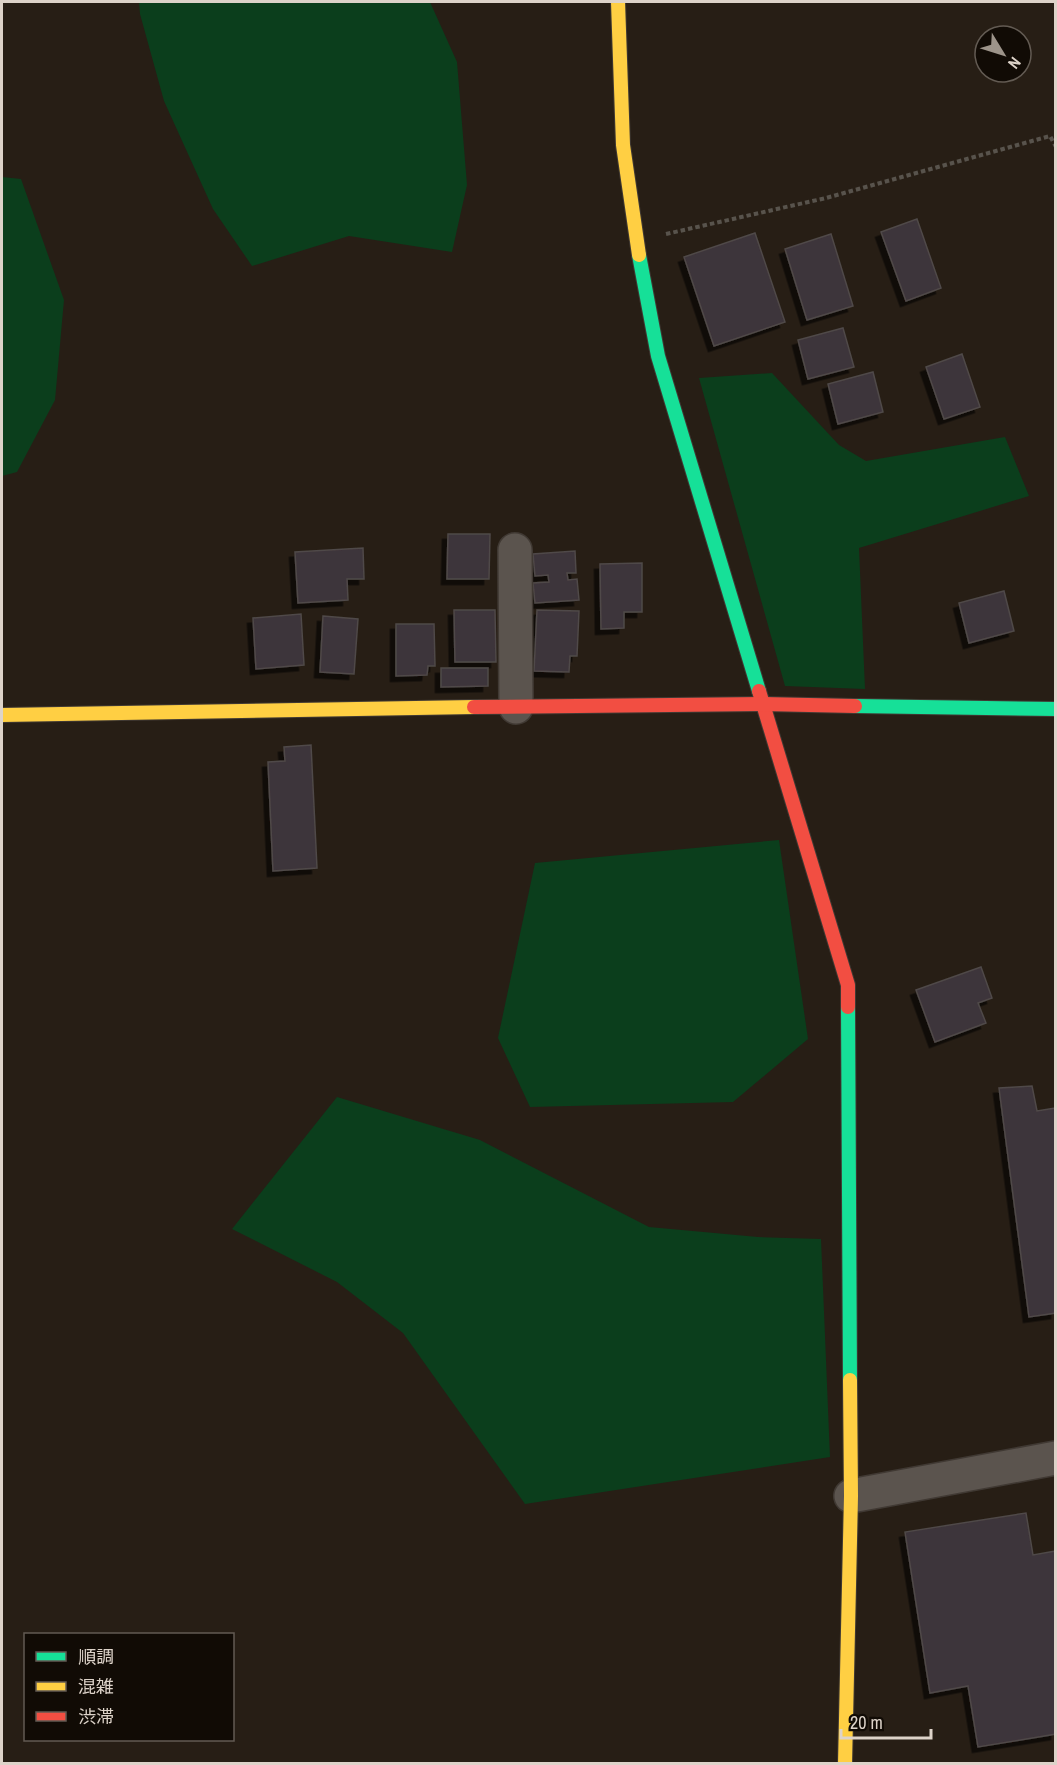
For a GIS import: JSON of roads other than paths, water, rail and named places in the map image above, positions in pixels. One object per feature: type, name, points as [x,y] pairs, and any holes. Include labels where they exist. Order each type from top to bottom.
[{"type":"street","points":[[618,2],[623,145],[636,241],[658,356],[848,985],[851,1496],[845,1764]]},
{"type":"street","points":[[515,550],[516,706]]},
{"type":"street","points":[[2,715],[764,704],[1056,709]]},
{"type":"street","points":[[851,1496],[1056,1458]]}]
